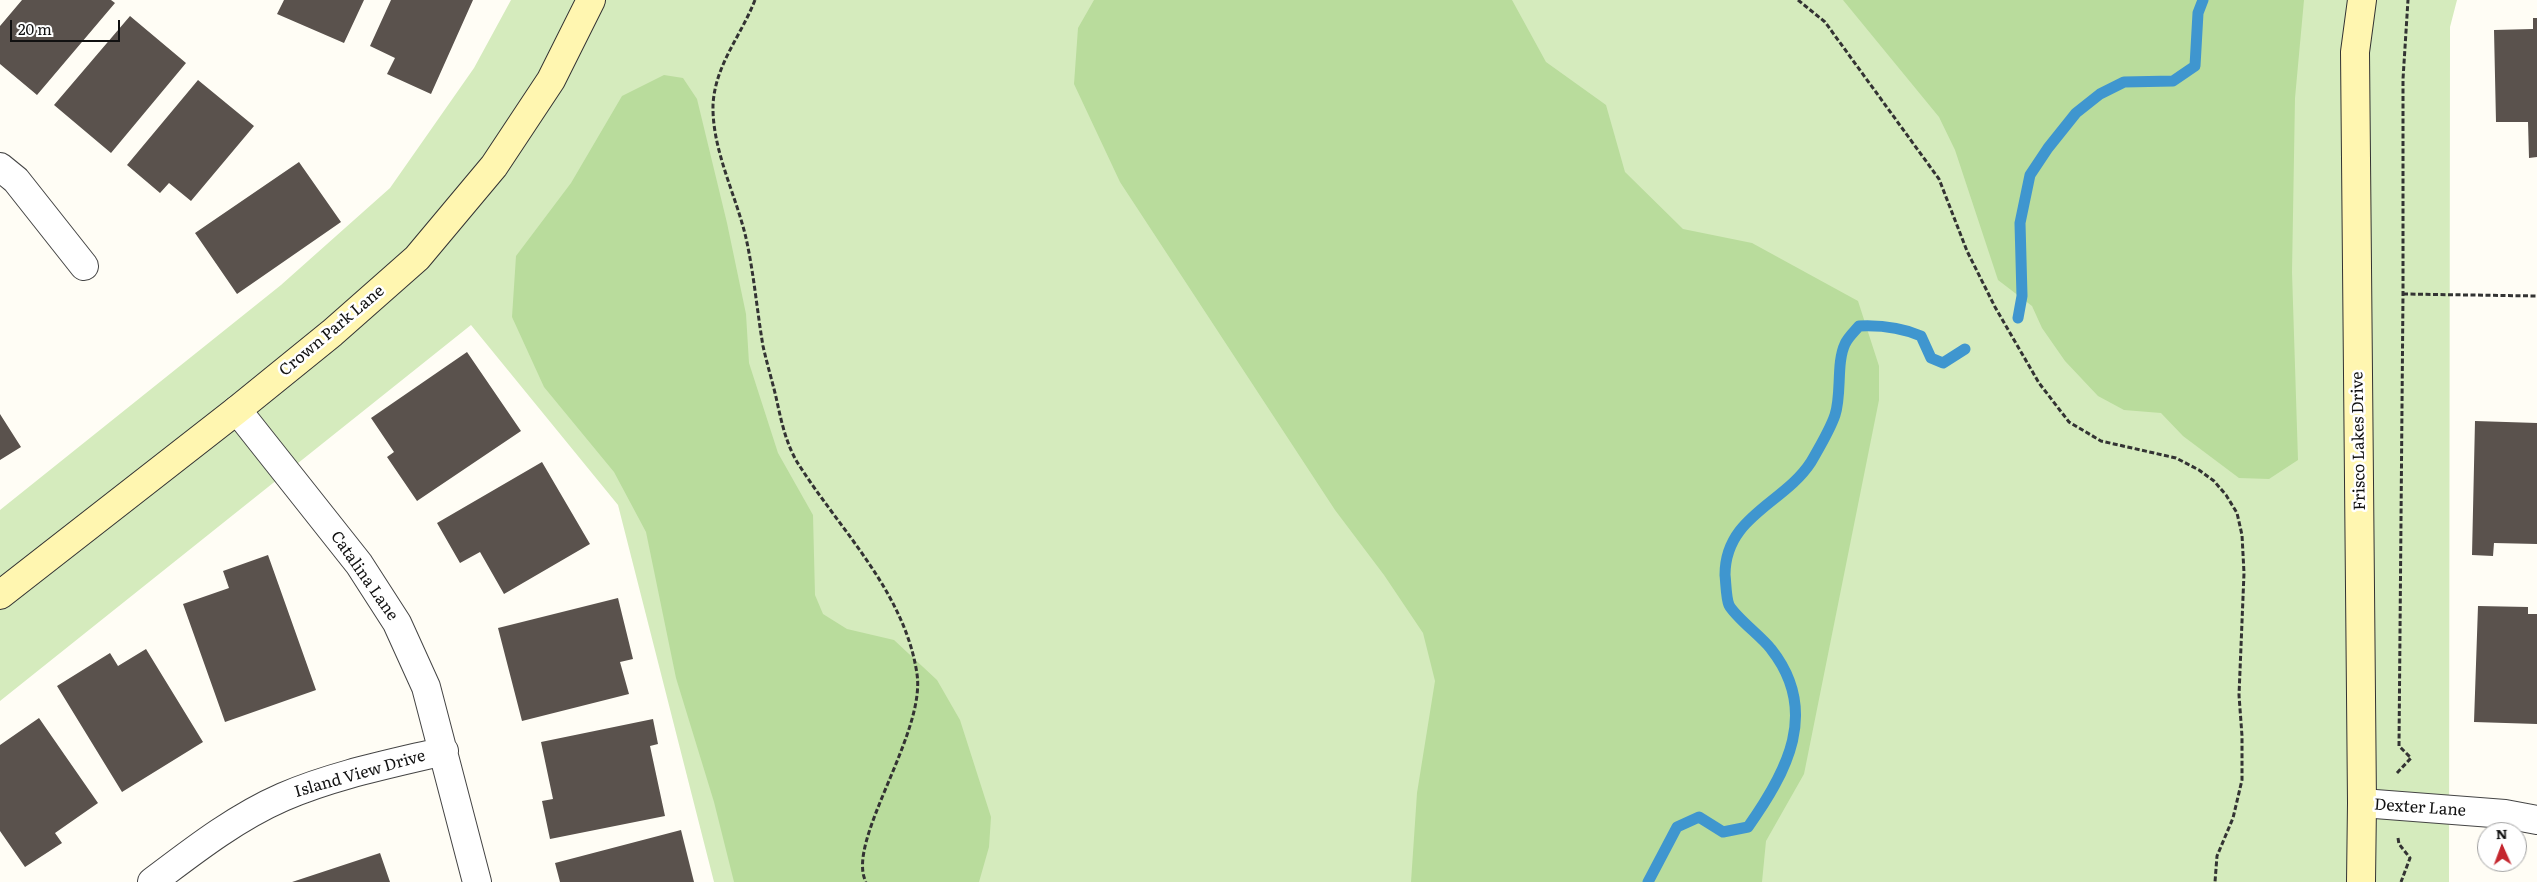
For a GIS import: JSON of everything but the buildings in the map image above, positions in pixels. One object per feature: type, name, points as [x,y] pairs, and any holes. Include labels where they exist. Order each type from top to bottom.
[{"type":"street","name":"Crown Park Lane","points":[[0,595],[237,410],[332,333],[417,258],[494,166],[551,80],[592,0]]},
{"type":"street","name":"Frisco Lakes Drive","points":[[2361,882],[2362,803],[2355,62],[2362,0]]},
{"type":"street","points":[[0,167],[16,180],[84,266]]},
{"type":"street","name":"Catalina Lane","points":[[237,410],[380,593],[413,654],[426,687],[444,750],[477,882]]},
{"type":"street","name":"Island View Drive","points":[[152,882],[220,832],[282,798],[348,774],[444,750]]},
{"type":"street","name":"Dexter Lane","points":[[2362,803],[2505,814],[2537,820]]},
{"type":"path","points":[[756,0],[716,80],[713,107],[720,151],[746,239],[764,348],[782,425],[797,463],[895,605],[911,645],[917,677],[915,714],[865,844],[861,873],[866,882]]},
{"type":"path","points":[[1798,0],[1825,22],[1939,179],[1967,251],[1995,307],[2039,383],[2069,422],[2102,441],[2176,458],[2199,470],[2214,481],[2226,495],[2237,513],[2242,535],[2244,573],[2239,694],[2242,780],[2233,818],[2217,856],[2216,882]]},
{"type":"path","points":[[2401,882],[2410,858],[2399,844],[2392,805],[2397,774],[2412,758],[2399,746],[2404,294],[2403,79],[2408,0]]},
{"type":"path","points":[[2404,294],[2537,296]]},
{"type":"green space","points":[[511,0],[2457,0],[2450,27],[2449,882],[714,882],[618,505],[471,325],[0,701],[0,510],[281,285],[390,188],[474,68]]},
{"type":"green space","points":[[1094,0],[1512,0],[1546,62],[1606,105],[1625,172],[1683,229],[1752,243],[1858,301],[1879,366],[1879,400],[1804,774],[1766,841],[1762,882],[1411,882],[1417,793],[1435,681],[1423,633],[1384,575],[1335,510],[1120,182],[1074,84],[1078,28]]},
{"type":"green space","points":[[1843,0],[2304,0],[2295,98],[2292,272],[2298,460],[2269,479],[2239,478],[2183,436],[2161,413],[2124,410],[2098,396],[2065,361],[2042,328],[2032,306],[1998,280],[1955,150],[1939,117]]},
{"type":"green space","points":[[664,75],[683,78],[697,99],[727,223],[746,314],[749,363],[778,453],[813,515],[815,595],[823,614],[847,629],[894,640],[937,680],[960,720],[991,817],[989,847],[979,882],[734,882],[714,802],[676,678],[646,532],[614,472],[544,387],[512,317],[516,256],[571,183],[622,96]]},
{"type":"waterway","points":[[2018,318],[2022,296],[2020,223],[2030,175],[2048,148],[2076,113],[2100,94],[2124,82],[2173,81],[2195,66],[2198,13],[2203,0]]},
{"type":"waterway","points":[[1648,882],[1677,827],[1699,817],[1723,832],[1748,827],[1775,785],[1785,763],[1792,741],[1796,718],[1794,695],[1786,672],[1771,649],[1729,605],[1725,575],[1728,555],[1735,538],[1745,524],[1800,476],[1821,445],[1833,421],[1837,407],[1842,352],[1846,341],[1859,326],[1883,326],[1906,330],[1921,336],[1931,358],[1943,363],[1965,349]]}]
